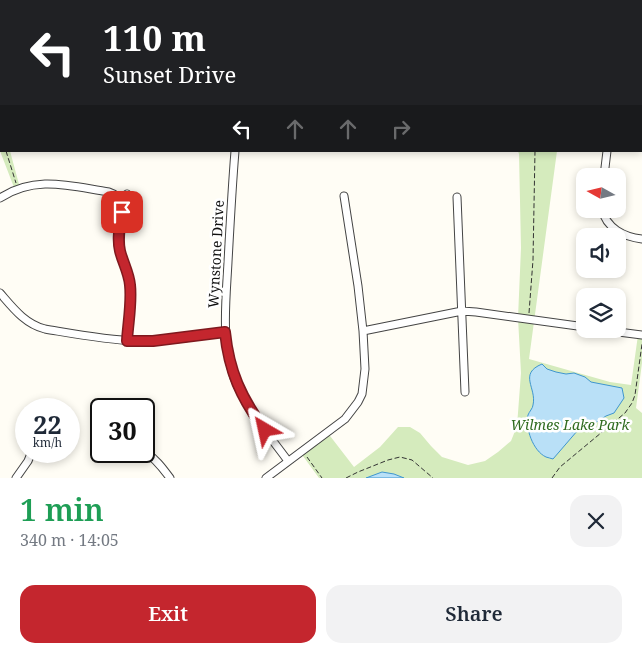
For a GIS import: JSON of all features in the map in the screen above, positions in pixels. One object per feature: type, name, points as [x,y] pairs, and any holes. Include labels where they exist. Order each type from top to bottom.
[{"type":"street","name":"Wynstone Drive","points":[[235,152],[225,332],[227,350],[230,365],[240,391],[253,414],[288,461]]},
{"type":"street","points":[[605,168],[607,152]]},
{"type":"street","points":[[0,198],[18,189],[38,184],[52,184],[109,192],[124,197],[118,239],[130,287],[127,341]]},
{"type":"street","points":[[266,478],[345,419],[362,394],[365,369],[363,332],[344,196]]},
{"type":"street","points":[[457,197],[465,392]]},
{"type":"street","points":[[605,218],[617,231],[624,235],[642,239]]},
{"type":"street","points":[[0,293],[24,319],[45,329],[127,341],[153,341],[225,332]]},
{"type":"street","points":[[363,332],[462,311],[576,326]]},
{"type":"street","points":[[626,333],[642,335]]},
{"type":"street","points":[[155,459],[170,478]]},
{"type":"street","points":[[16,478],[27,463]]},
{"type":"path","points":[[6,152],[18,189]]},
{"type":"path","points":[[528,320],[533,260],[535,152]]},
{"type":"path","points":[[552,478],[560,467],[625,413],[632,403],[635,395],[642,344]]},
{"type":"path","points":[[302,451],[322,478]]},
{"type":"path","points":[[346,478],[400,457],[412,460],[433,478]]},
{"type":"green space","points":[[0,152],[10,152],[20,188],[15,190]]},
{"type":"green space","name":"Wilmes Lake Park","points":[[518,152],[557,152],[529,359],[610,382],[631,385],[638,335],[642,335],[642,363],[636,408],[642,413],[642,478],[319,478],[300,452],[327,432],[354,467],[380,447],[398,427],[410,427],[420,433],[442,457],[468,465],[485,461],[511,441],[517,426],[521,373],[518,318],[521,248]]},
{"type":"water","points":[[542,364],[547,369],[556,372],[574,373],[585,377],[591,382],[622,388],[624,398],[614,413],[592,425],[585,425],[578,430],[553,459],[546,457],[537,450],[531,439],[527,420],[534,399],[530,382],[531,372]]},
{"type":"water","points":[[382,472],[394,474],[404,478],[366,478]]},
{"type":"route","points":[[122,212],[118,239],[130,287],[127,341],[153,341],[225,332],[230,365],[235,379],[246,403],[265,430]]}]
